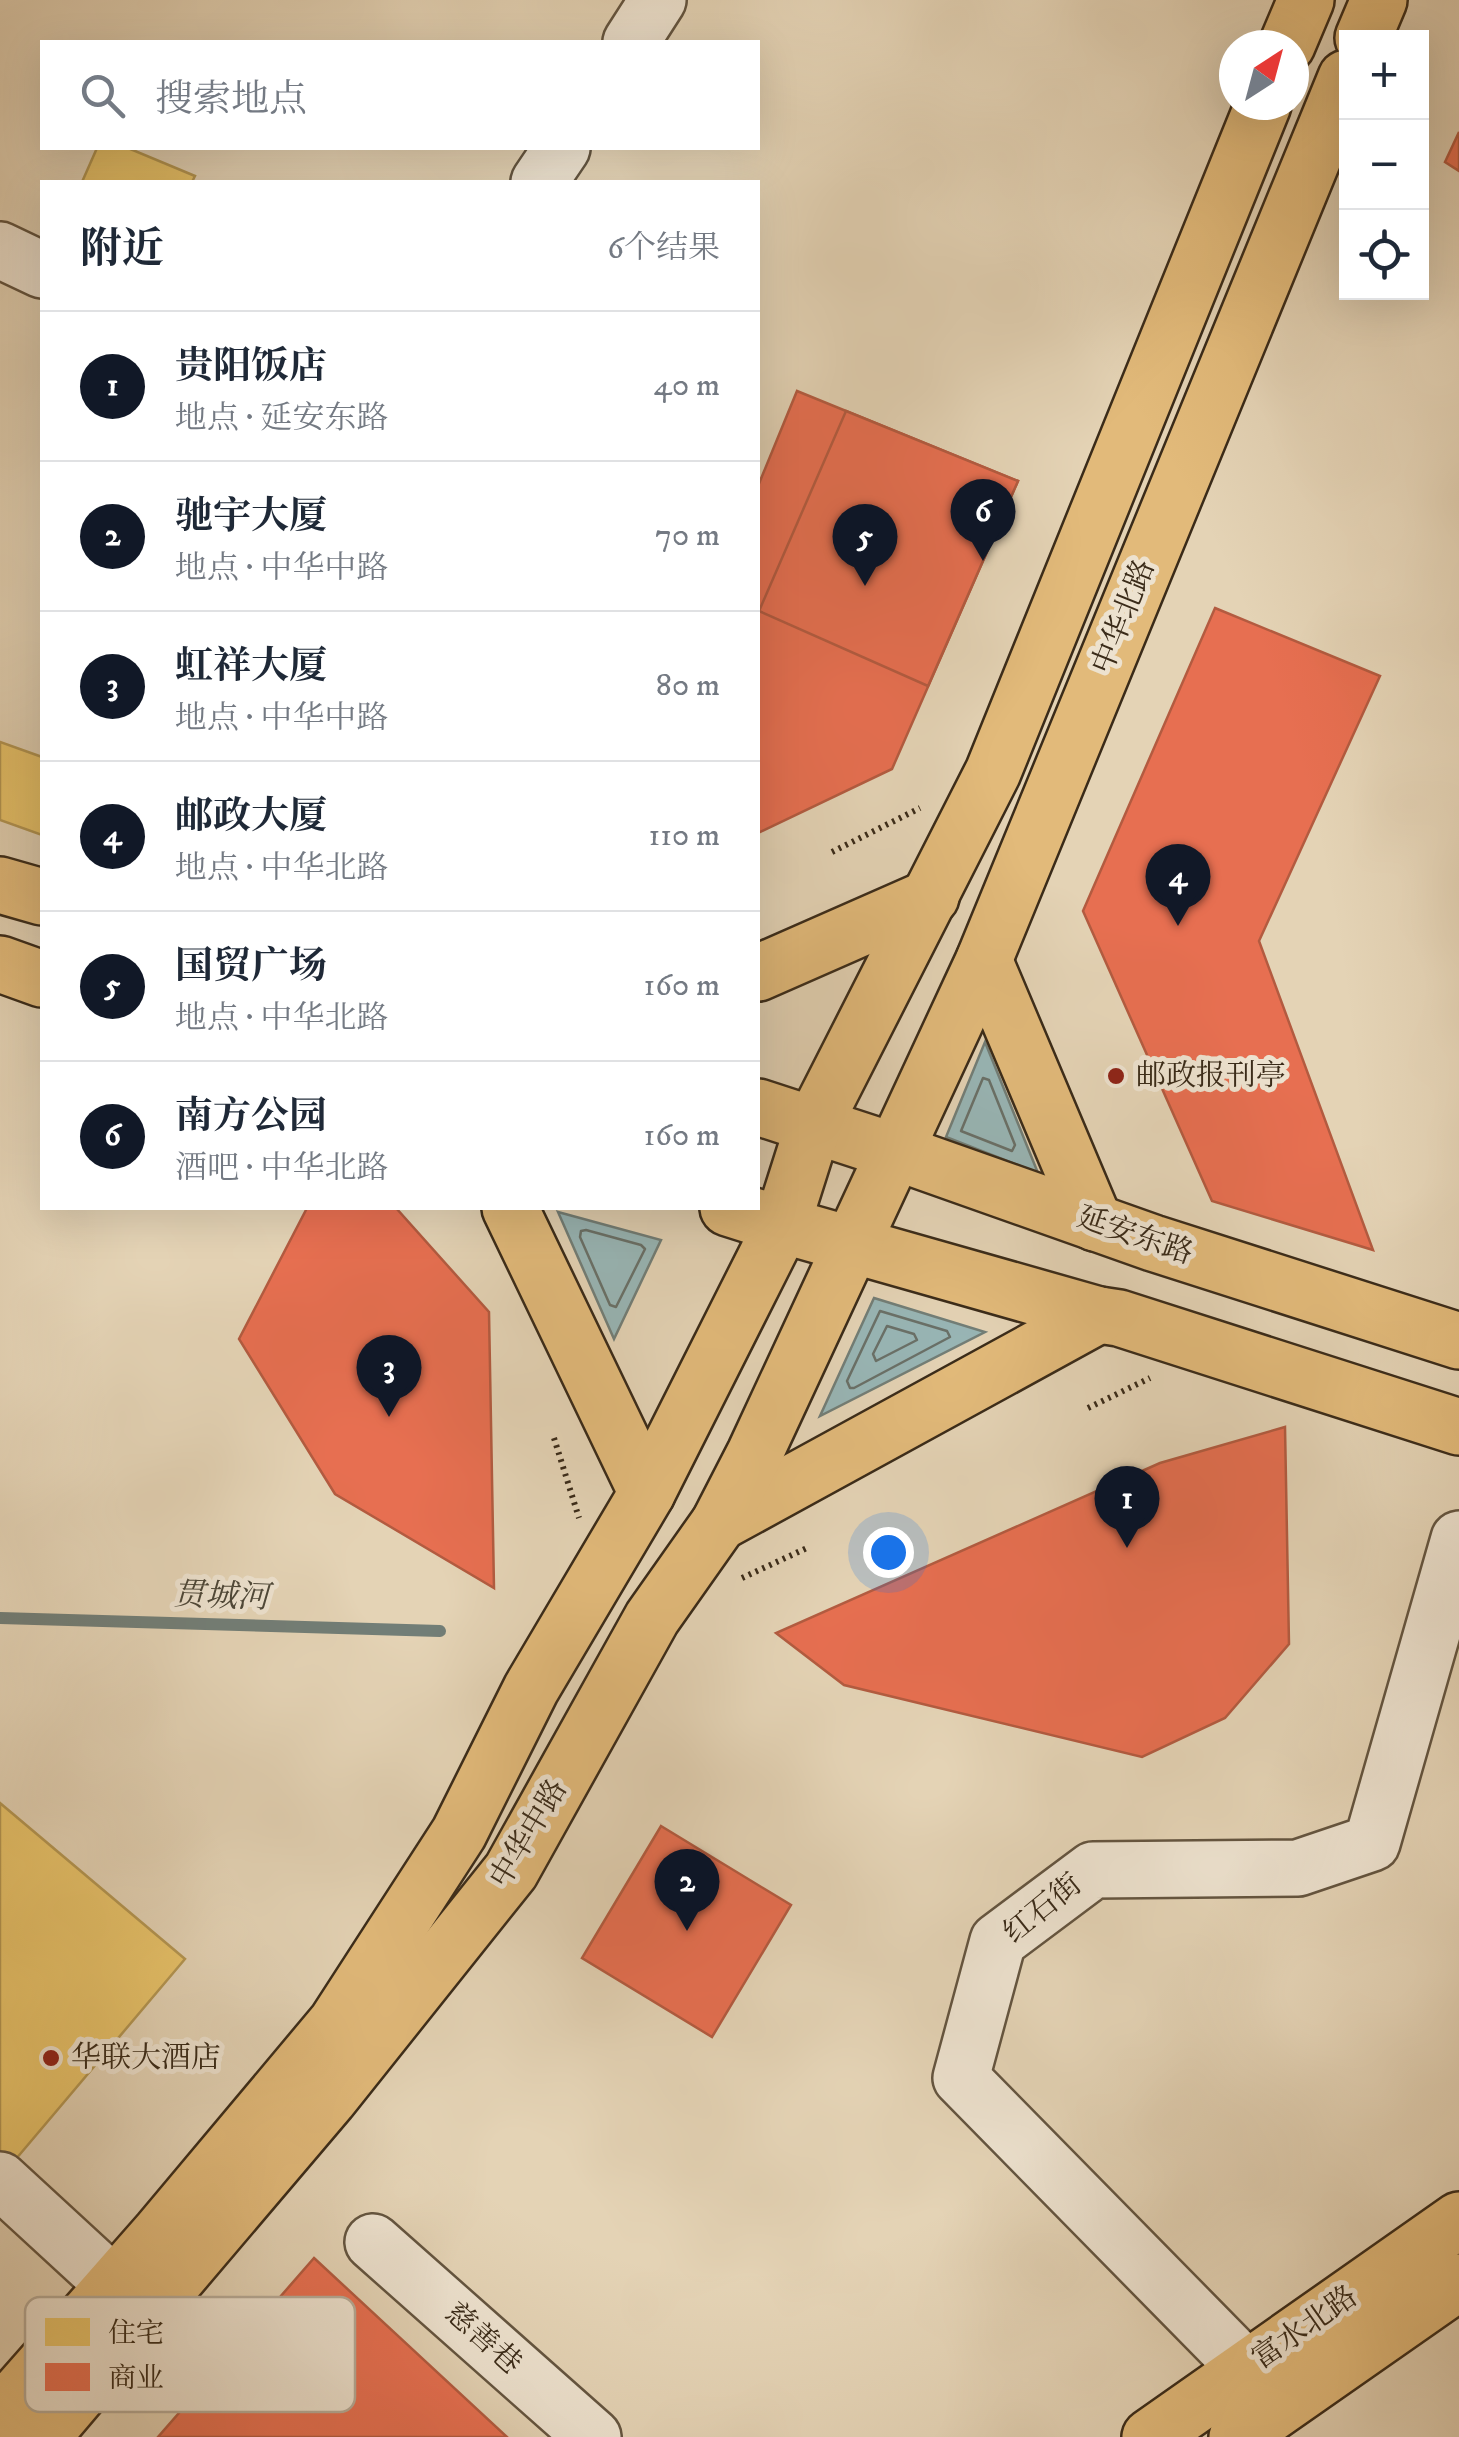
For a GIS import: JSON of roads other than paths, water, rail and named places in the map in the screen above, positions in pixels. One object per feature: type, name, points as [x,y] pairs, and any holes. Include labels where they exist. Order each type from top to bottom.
[{"type":"main road","points":[[1294,30],[1306,0]]},
{"type":"main road","points":[[1366,30],[1378,0]]},
{"type":"main road","name":"中华北路","points":[[894,1152],[984,960],[1339,95]]},
{"type":"main road","points":[[814,1124],[992,772],[1257,120]]},
{"type":"main road","points":[[0,885],[40,896]]},
{"type":"main road","points":[[760,971],[931,896]]},
{"type":"main road","points":[[984,960],[1095,1223]]},
{"type":"main road","points":[[0,964],[40,977]]},
{"type":"main road","name":"延安东路","points":[[760,1108],[1095,1223],[1459,1341]]},
{"type":"main road","name":"中华中路","points":[[104,2297],[336,2023],[459,1833],[532,1689],[646,1493],[782,1226],[814,1124]]},
{"type":"main road","name":"中华中路","points":[[161,2297],[329,2099],[511,1871],[652,1618],[720,1523],[894,1152]]},
{"type":"main road","points":[[511,1210],[646,1493]]},
{"type":"main road","points":[[734,1210],[1119,1318],[1459,1427]]},
{"type":"main road","points":[[720,1523],[1099,1314]]},
{"type":"main road","name":"富水北路","points":[[1150,2437],[1459,2220]]},
{"type":"main road","name":"富水北路","points":[[1236,2437],[1459,2282]]},
{"type":"main road","name":"中华中路","points":[[0,2416],[25,2387]]},
{"type":"main road","name":"中华中路","points":[[42,2437],[63,2412]]},
{"type":"street","points":[[632,40],[658,0]]},
{"type":"street","points":[[541,180],[561,150]]},
{"type":"street","points":[[0,250],[40,269]]},
{"type":"street","name":"红石街","points":[[1247,2369],[961,2078],[998,1941],[1093,1870],[1298,1868],[1372,1842],[1459,1538]]},
{"type":"street","points":[[0,2180],[114,2286]]},
{"type":"street","name":"慈善巷","points":[[373,2242],[592,2437]]},
{"type":"water","points":[[985,1042],[1038,1173],[946,1137]]},
{"type":"water","points":[[558,1212],[661,1240],[614,1339]]},
{"type":"water","points":[[874,1298],[985,1332],[820,1416]]},
{"type":"waterway","name":"贯城河","points":[[0,1618],[440,1631]]},
{"type":"place","name":"南方公园","points":[[983,561]]},
{"type":"place","name":"国贸广场","points":[[865,586]]},
{"type":"place","name":"邮政大厦","points":[[1178,926]]},
{"type":"place","name":"邮政报刊亭","points":[[1116,1076]]},
{"type":"place","name":"虹祥大厦","points":[[389,1417]]},
{"type":"place","name":"贵阳饭店","points":[[1127,1548]]},
{"type":"place","name":"驰宇大厦","points":[[687,1931]]},
{"type":"place","name":"华联大酒店","points":[[51,2058]]}]
